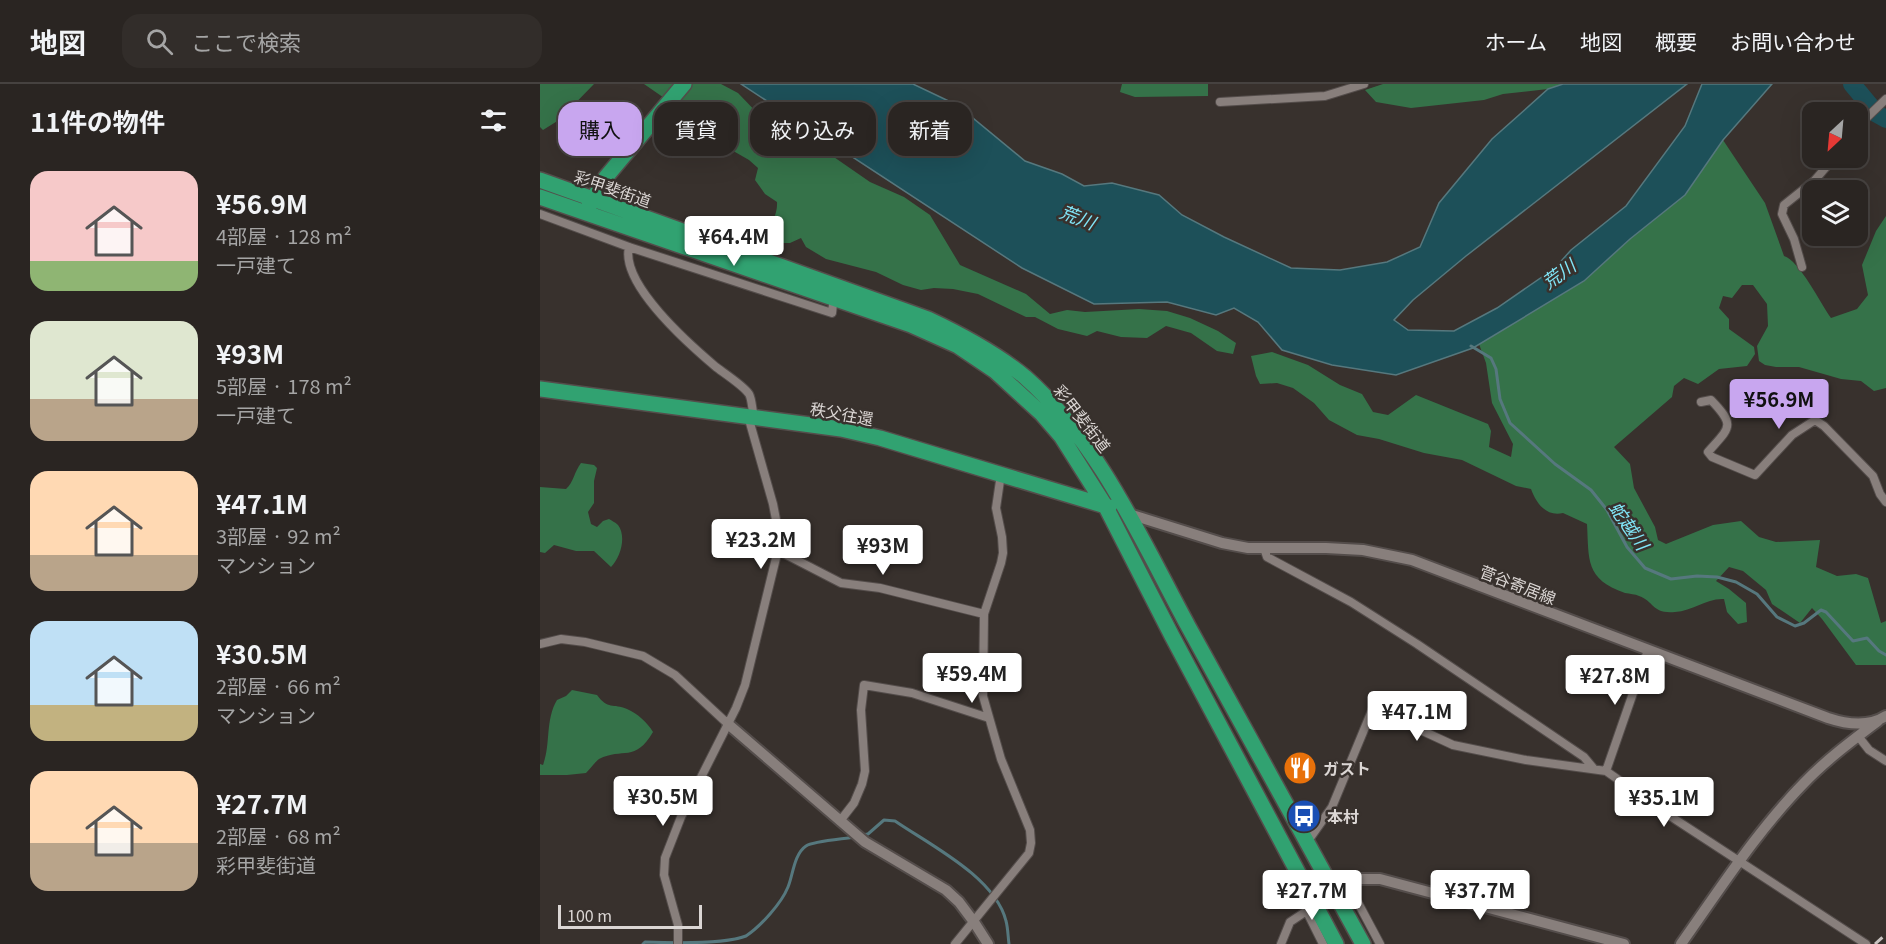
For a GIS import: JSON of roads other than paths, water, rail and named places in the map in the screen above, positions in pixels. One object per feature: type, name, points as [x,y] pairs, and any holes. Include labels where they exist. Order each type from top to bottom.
[{"type":"highway","points":[[586,214],[592,199],[606,177],[684,84]]},
{"type":"highway","name":"彩甲斐街道","points":[[540,180],[835,292],[911,325],[958,346],[995,371],[1020,383],[1051,403],[1080,438],[1129,514],[1188,627],[1308,841],[1341,888],[1363,944]]},
{"type":"highway","name":"彩甲斐街道","points":[[540,197],[586,214],[835,292]]},
{"type":"highway","name":"彩甲斐街道","points":[[1020,383],[1061,436],[1106,507],[1310,907],[1336,944]]},
{"type":"highway","name":"秩父往還","points":[[540,389],[841,429],[880,438],[1129,514]]},
{"type":"highway","points":[[1172,636],[1188,627]]},
{"type":"street","points":[[1220,102],[1325,96],[1364,84]]},
{"type":"street","points":[[1868,115],[1883,102]]},
{"type":"street","points":[[1802,267],[1794,239],[1782,214],[1784,205],[1814,181],[1825,168]]},
{"type":"street","points":[[540,214],[628,247],[832,313],[835,292]]},
{"type":"street","points":[[628,247],[628,266],[636,282],[661,314],[686,341],[749,393],[751,416],[778,530],[777,550],[770,585],[745,685],[681,817],[665,858],[664,875],[678,925],[678,944]]},
{"type":"street","points":[[1701,402],[1711,400],[1728,424],[1726,431],[1708,452],[1712,457],[1755,475],[1792,435],[1815,420],[1824,426],[1873,476],[1886,502]]},
{"type":"street","points":[[955,944],[1029,853],[1031,843],[1030,830],[1008,778],[983,696],[984,614],[1003,553],[996,508],[1001,474]]},
{"type":"street","name":"菅谷寄居線","points":[[1129,514],[1248,549],[1363,550],[1412,560],[1841,722],[1853,724],[1884,717]]},
{"type":"street","points":[[1264,548],[1267,557],[1351,602],[1417,644],[1584,757],[1594,769]]},
{"type":"street","points":[[777,550],[842,583],[900,593],[984,614]]},
{"type":"street","points":[[540,644],[561,639],[585,642],[643,656],[675,675],[728,724],[874,848],[946,890],[959,902],[988,944]]},
{"type":"street","points":[[1606,771],[1648,650]]},
{"type":"street","points":[[840,821],[854,803],[864,778],[861,710],[864,685],[912,693],[989,718]]},
{"type":"street","points":[[1308,841],[1332,807],[1374,708],[1453,745],[1526,760],[1606,771],[1866,944]]},
{"type":"street","points":[[1681,944],[1739,861],[1778,811],[1804,782],[1884,717]]},
{"type":"street","points":[[1858,736],[1869,750],[1886,762]]},
{"type":"street","points":[[1281,944],[1290,922],[1341,888],[1367,878],[1380,879],[1624,944]]},
{"type":"street","points":[[1341,888],[1380,944]]},
{"type":"street","points":[[1310,907],[1323,944]]},
{"type":"water","name":"荒川","points":[[741,84],[913,84],[951,102],[888,102],[888,156],[972,156],[972,117],[1025,161],[1062,174],[1084,186],[1112,183],[1159,195],[1182,215],[1291,268],[1340,270],[1387,262],[1420,247],[1439,203],[1492,139],[1548,89],[1563,84],[1687,84],[1466,256],[1413,300],[1394,320],[1408,330],[1454,331],[1497,308],[1555,268],[1571,250],[1626,206],[1685,126],[1702,84],[1772,84],[1723,140],[1685,195],[1630,239],[1584,281],[1473,348],[1396,375],[1332,365],[1282,350],[1258,322],[1234,308],[1216,315],[1167,302],[1094,304],[1022,268],[851,156],[876,156],[876,102],[768,102]]},
{"type":"waterway","points":[[1852,84],[1877,114],[1886,119]]},
{"type":"waterway","name":"蛇越川","points":[[1471,346],[1491,358],[1496,369],[1500,399],[1510,423],[1555,464],[1591,490],[1607,510],[1627,547],[1645,568],[1671,579],[1697,576],[1717,577],[1736,582],[1757,594],[1777,617],[1795,626],[1804,623],[1821,610],[1826,612],[1853,641],[1867,638],[1886,655]]},
{"type":"waterway","points":[[862,835],[868,834],[884,820],[895,821],[943,852],[975,876],[1000,905],[1007,924],[1009,944]]},
{"type":"waterway","points":[[643,944],[645,942],[712,942],[746,936],[765,920],[782,898],[788,887],[796,859],[806,846],[855,837]]},
{"type":"railway","points":[[1875,944],[1886,934]]},
{"type":"place","name":"ガスト","points":[[1300,768]]},
{"type":"place","name":"本村","points":[[1304,816]]}]
